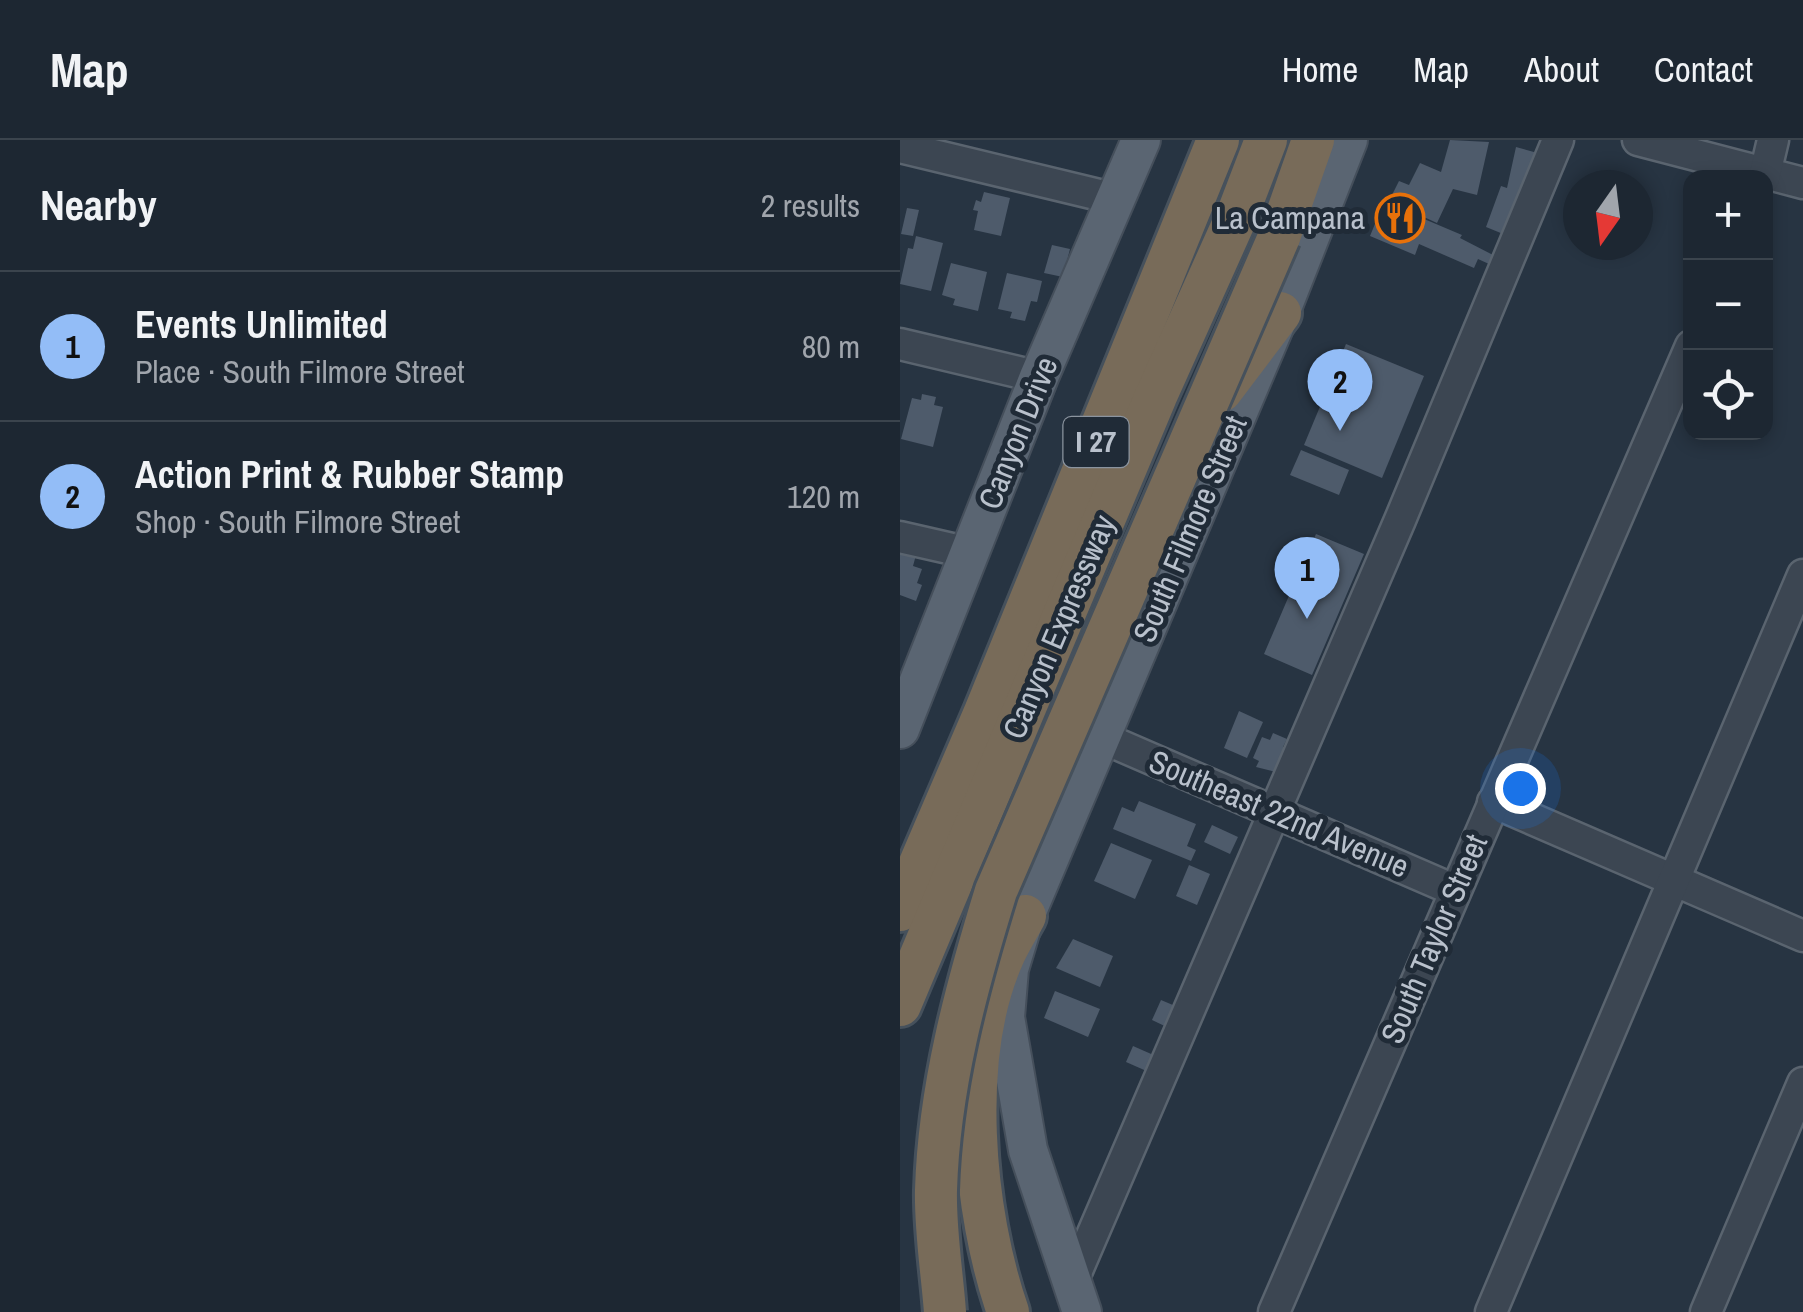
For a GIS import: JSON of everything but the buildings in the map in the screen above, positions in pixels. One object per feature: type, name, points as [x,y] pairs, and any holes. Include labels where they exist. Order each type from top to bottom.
[{"type":"highway","name":"Canyon Expressway","points":[[900,1005],[1266,140]]},
{"type":"highway","points":[[945,1312],[936,1191],[947,1086],[968,980],[996,891],[1279,237],[1313,140]]},
{"type":"highway","name":"Canyon Expressway","points":[[900,910],[985,712],[1212,150]]},
{"type":"highway","points":[[1044,664],[1190,430],[1280,313]]},
{"type":"highway","points":[[900,856],[985,712]]},
{"type":"highway","points":[[1008,1312],[985,1228],[974,1120],[988,999],[1003,957],[1025,916]]},
{"type":"main road","name":"Canyon Drive","points":[[900,729],[1039,377],[1141,140]]},
{"type":"main road","name":"South Filmore Street","points":[[1025,916],[1280,313],[1348,140]]},
{"type":"main road","points":[[1025,916],[1009,969],[1004,1017],[1028,1150],[1077,1297]]},
{"type":"street","points":[[1077,1297],[1274,812],[1558,140]]},
{"type":"street","points":[[1638,140],[1743,170]]},
{"type":"street","points":[[1766,170],[1773,140]]},
{"type":"street","points":[[900,147],[1116,199]]},
{"type":"street","points":[[1773,178],[1803,183]]},
{"type":"street","points":[[900,344],[1039,377]]},
{"type":"street","name":"South Taylor Street","points":[[1274,1312],[1688,350]]},
{"type":"street","points":[[900,537],[970,553]]},
{"type":"street","points":[[1491,1312],[1803,575]]},
{"type":"street","name":"Southeast 22nd Avenue","points":[[1103,738],[1454,890]]},
{"type":"street","points":[[1493,802],[1803,936]]},
{"type":"street","points":[[1706,1312],[1803,1083]]},
{"type":"place","name":"La Campana","points":[[1400,218]]},
{"type":"place","name":"Action Print & Rubber Stamp","points":[[1340,431]]},
{"type":"place","name":"Events Unlimited","points":[[1307,619]]}]
